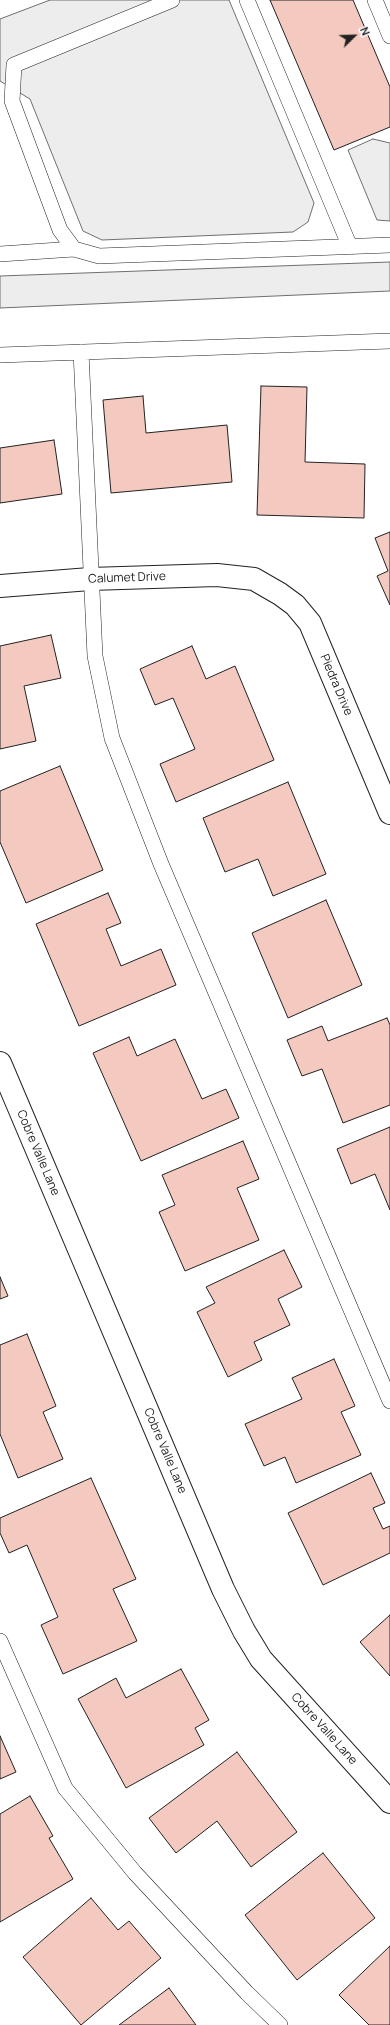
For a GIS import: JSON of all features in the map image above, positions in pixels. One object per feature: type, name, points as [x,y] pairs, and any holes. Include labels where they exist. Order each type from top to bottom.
[{"type":"street","name":"Calumet Drive","points":[[0,586],[90,579],[217,575],[254,579]]},
{"type":"street","name":"Piedra Drive","points":[[254,579],[280,594],[295,605],[310,623],[390,813]]},
{"type":"street","name":"Cobre Valle Lane","points":[[0,1063],[223,1589],[244,1631],[261,1659],[390,1802]]},
{"type":"lane","points":[[74,249],[60,230],[12,101],[14,65],[172,0]]},
{"type":"lane","points":[[246,0],[350,247]]},
{"type":"lane","points":[[375,0],[390,36]]},
{"type":"lane","points":[[0,254],[74,249],[99,256],[390,245]]},
{"type":"lane","points":[[0,355],[390,341]]},
{"type":"lane","points":[[81,352],[90,579],[95,656],[112,738],[161,864],[390,1401]]},
{"type":"lane","points":[[0,1641],[65,1788],[135,1873],[247,1993],[280,2025]]},
{"type":"shaded area","points":[[50,0],[229,0],[314,203],[308,222],[293,232],[102,240],[83,231],[30,99],[0,81],[0,19]]},
{"type":"shaded area","points":[[373,139],[390,143],[390,221],[377,220],[348,150]]},
{"type":"shaded area","points":[[390,262],[390,291],[0,308],[0,276]]},
{"type":"building","points":[[270,0],[353,0],[390,87],[390,127],[334,150]]},
{"type":"building","points":[[261,386],[307,387],[305,462],[365,464],[364,518],[257,515]]},
{"type":"building","points":[[143,396],[146,433],[227,425],[232,482],[111,493],[103,400]]},
{"type":"building","points":[[54,440],[62,494],[0,503],[0,448]]},
{"type":"building","points":[[390,532],[390,605],[377,576],[388,571],[375,538]]},
{"type":"building","points":[[51,635],[61,678],[24,686],[36,741],[0,749],[0,646]]},
{"type":"building","points":[[192,646],[206,679],[235,666],[274,760],[176,802],[160,764],[195,749],[173,698],[155,705],[140,669]]},
{"type":"building","points":[[60,766],[103,870],[26,903],[0,842],[0,791]]},
{"type":"building","points":[[288,782],[326,874],[273,896],[258,859],[225,872],[203,818]]},
{"type":"building","points":[[108,893],[121,923],[106,929],[121,966],[161,949],[176,985],[79,1026],[36,924]]},
{"type":"building","points":[[326,900],[362,985],[288,1018],[252,933]]},
{"type":"building","points":[[387,1018],[390,1025],[390,1105],[343,1123],[322,1069],[302,1076],[287,1040],[322,1026],[328,1041]]},
{"type":"building","points":[[129,1037],[137,1056],[175,1039],[202,1099],[226,1089],[239,1118],[141,1161],[93,1053]]},
{"type":"building","points":[[390,1127],[390,1210],[375,1174],[351,1184],[337,1149]]},
{"type":"building","points":[[243,1141],[259,1179],[237,1188],[259,1240],[185,1271],[159,1212],[175,1205],[162,1175]]},
{"type":"building","points":[[284,1250],[302,1287],[278,1299],[290,1325],[254,1342],[262,1360],[228,1377],[197,1312],[215,1303],[206,1287]]},
{"type":"building","points":[[0,1277],[8,1296],[0,1299]]},
{"type":"building","points":[[27,1334],[56,1406],[43,1412],[63,1459],[18,1478],[0,1434],[0,1345]]},
{"type":"building","points":[[334,1359],[355,1406],[341,1412],[361,1455],[296,1483],[285,1457],[264,1466],[245,1424],[302,1399],[292,1378]]},
{"type":"building","points":[[371,1473],[385,1503],[373,1508],[383,1529],[390,1526],[390,1553],[323,1585],[288,1513]]},
{"type":"building","points":[[91,1478],[136,1579],[113,1589],[137,1641],[63,1674],[41,1625],[58,1617],[27,1545],[9,1553],[0,1533],[0,1518]]},
{"type":"building","points":[[390,1615],[390,1676],[360,1642]]},
{"type":"building","points":[[181,1669],[209,1720],[195,1728],[204,1745],[126,1788],[78,1699],[116,1678],[126,1698]]},
{"type":"building","points":[[0,1736],[16,1772],[0,1779]]},
{"type":"building","points":[[237,1752],[297,1832],[251,1867],[217,1821],[176,1853],[149,1818]]},
{"type":"building","points":[[30,1796],[53,1836],[49,1838],[73,1879],[0,1922],[0,1814]]},
{"type":"building","points":[[323,1853],[375,1918],[297,1980],[245,1915]]},
{"type":"building","points":[[91,1898],[118,1930],[129,1921],[161,1958],[81,2025],[23,1957]]},
{"type":"building","points":[[390,1946],[390,2025],[369,2025],[339,1995]]},
{"type":"building","points":[[169,1988],[196,2025],[119,2025]]}]
